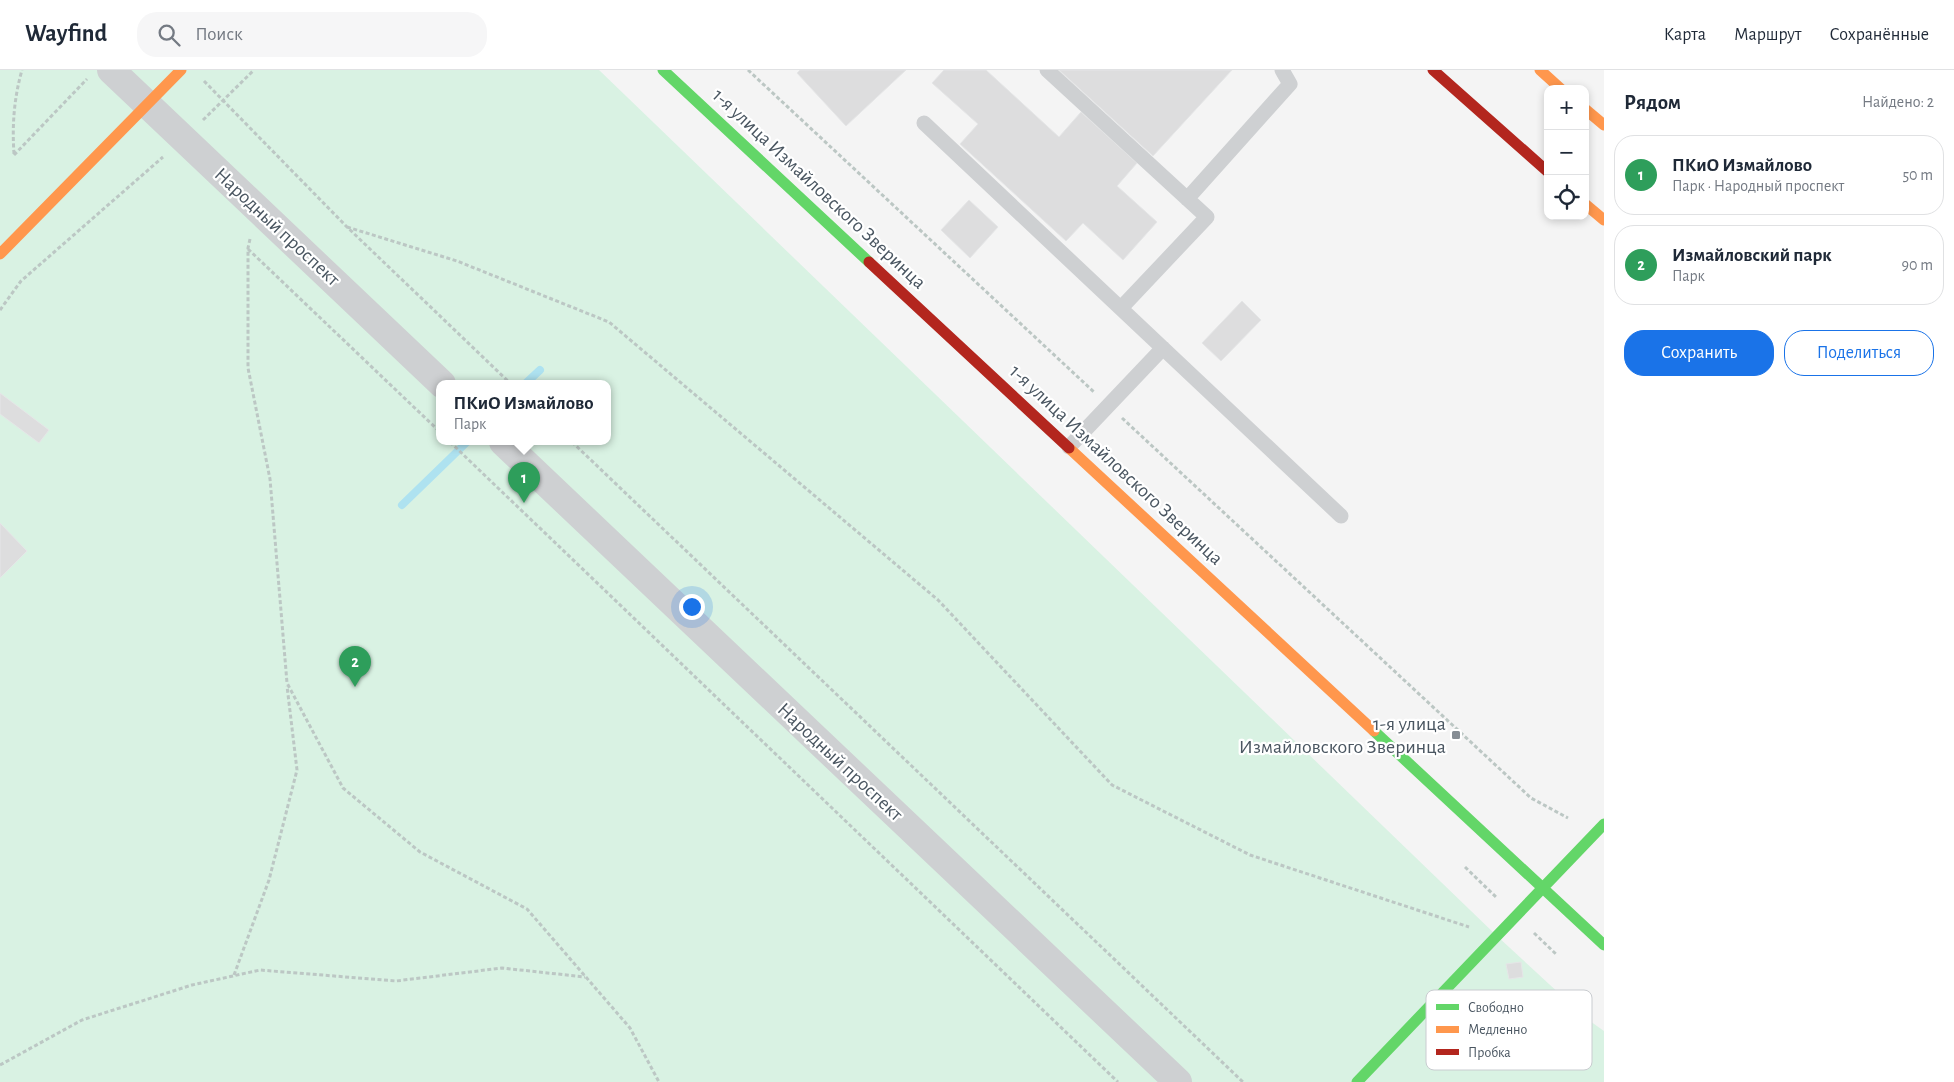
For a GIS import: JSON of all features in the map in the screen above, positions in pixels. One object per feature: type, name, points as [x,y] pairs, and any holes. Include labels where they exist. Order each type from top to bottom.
[{"type":"street","points":[[0,254],[182,70]]},
{"type":"street","name":"1-я улица Измайловского Зверинца","points":[[663,70],[1604,945]]},
{"type":"street","points":[[1433,70],[1544,168]]},
{"type":"street","points":[[1540,70],[1557,85]]},
{"type":"street","name":"Народный проспект","points":[[99,74],[148,105],[438,380]]},
{"type":"street","points":[[1589,112],[1604,125]]},
{"type":"street","points":[[1589,207],[1604,220]]},
{"type":"street","name":"Народный проспект","points":[[506,445],[1178,1082]]},
{"type":"street","points":[[1445,990],[1604,824]]},
{"type":"street","points":[[1357,1082],[1426,1010]]},
{"type":"lane","points":[[1047,70],[1207,218],[1121,308]]},
{"type":"lane","points":[[1187,199],[1290,84],[1282,70]]},
{"type":"lane","points":[[924,123],[1341,516]]},
{"type":"lane","points":[[1069,447],[1163,348]]},
{"type":"path","points":[[22,70],[15,94],[12,129],[14,154],[99,74]]},
{"type":"path","points":[[0,310],[20,282],[183,139],[254,70]]},
{"type":"path","points":[[748,70],[1531,798],[1568,818]]},
{"type":"path","points":[[199,76],[347,227],[507,380]]},
{"type":"path","points":[[234,975],[269,880],[297,770],[287,683],[270,479],[248,368],[248,248],[258,209]]},
{"type":"path","points":[[347,227],[456,261],[609,322],[938,600],[1112,785],[1250,855],[1497,936]]},
{"type":"path","points":[[248,248],[436,428]]},
{"type":"path","points":[[454,445],[1118,1082]]},
{"type":"path","points":[[575,445],[1243,1082]]},
{"type":"path","points":[[287,683],[343,788],[420,852],[526,909],[630,1028],[659,1082]]},
{"type":"path","points":[[1465,867],[1499,900]]},
{"type":"path","points":[[1532,931],[1557,955]]},
{"type":"path","points":[[0,1065],[82,1020],[192,984],[260,970],[396,981],[502,968],[586,978]]},
{"type":"green space","points":[[0,70],[599,70],[1497,936],[1556,990],[1426,990],[1426,1070],[1592,1070],[1592,1023],[1604,1031],[1604,1082],[0,1082]]},
{"type":"building","points":[[800,70],[906,70],[846,126],[797,73]]},
{"type":"building","points":[[944,70],[986,70],[1059,137],[1081,112],[1137,163],[1117,186],[1157,222],[1123,260],[1083,223],[1066,241],[960,144],[978,124],[932,83]]},
{"type":"building","points":[[1059,70],[1232,70],[1153,156]]},
{"type":"building","points":[[969,200],[998,227],[970,258],[941,230]]},
{"type":"building","points":[[1242,301],[1261,320],[1221,361],[1202,343]]},
{"type":"building","points":[[0,393],[49,430],[39,443],[0,414]]},
{"type":"building","points":[[0,523],[27,551],[0,578]]},
{"type":"building","points":[[1521,962],[1523,977],[1509,979],[1506,964]]},
{"type":"waterway","points":[[529,380],[540,370]]},
{"type":"waterway","points":[[402,505],[464,445]]},
{"type":"traffic: fast","points":[[663,70],[869,262]]},
{"type":"traffic: fast","points":[[1374,731],[1604,945]]},
{"type":"traffic: fast","points":[[1445,990],[1604,824]]},
{"type":"traffic: fast","points":[[1357,1082],[1426,1010]]},
{"type":"traffic: slow","points":[[0,254],[181,70]]},
{"type":"traffic: slow","points":[[1540,70],[1557,85]]},
{"type":"traffic: slow","points":[[1589,112],[1604,125]]},
{"type":"traffic: slow","points":[[1589,207],[1604,220]]},
{"type":"traffic: slow","points":[[1069,448],[1374,731]]},
{"type":"traffic: jam","points":[[1433,70],[1544,168]]},
{"type":"traffic: jam","points":[[869,262],[1069,448]]},
{"type":"place","name":"ПКиО Измайлово","points":[[524,503]]},
{"type":"place","name":"Измайловский парк","points":[[355,687]]},
{"type":"place","name":"1-я улица Измайловского Зверинца","points":[[1456,735]]}]
